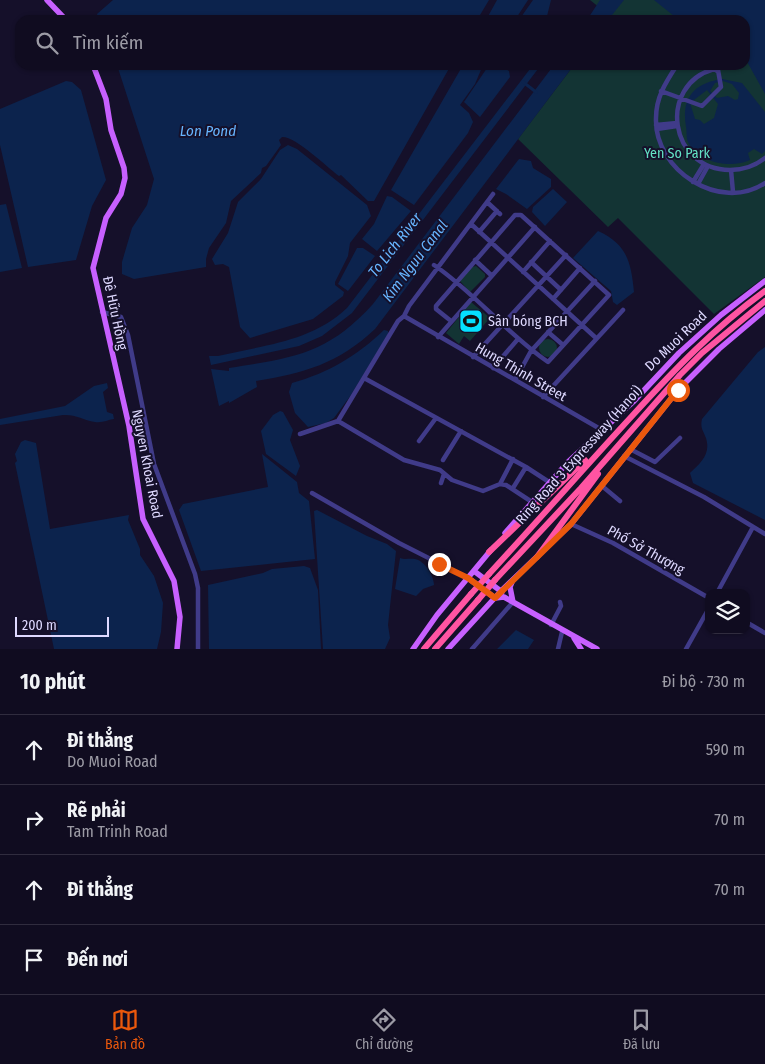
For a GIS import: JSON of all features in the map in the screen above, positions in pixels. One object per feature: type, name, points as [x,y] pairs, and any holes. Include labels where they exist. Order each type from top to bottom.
[{"type":"highway","name":"Ring Road 3 Expressway (Hanoi)","points":[[424,649],[489,574],[696,347],[732,315],[765,291]]},
{"type":"highway","name":"Ring Road 3 Expressway (Hanoi)","points":[[435,649],[495,580],[702,353],[765,301]]},
{"type":"highway","points":[[489,552],[545,496],[616,433]]},
{"type":"highway","points":[[536,558],[618,444]]},
{"type":"main road","points":[[47,0],[61,15]]},
{"type":"main road","name":"Đê Hữu Hồng","points":[[96,70],[106,99],[111,130],[124,168],[125,178],[121,194],[106,218],[92,268],[121,396]]},
{"type":"main road","name":"Do Muoi Road","points":[[413,649],[437,615],[549,482],[602,430],[632,408],[705,328],[765,281]]},
{"type":"main road","points":[[448,649],[495,598],[503,594],[513,581],[571,524],[604,488],[648,423],[696,371],[765,310]]},
{"type":"main road","name":"Nguyen Khoai Road","points":[[121,396],[129,426],[143,519],[174,581],[180,617],[177,649]]},
{"type":"main road","points":[[474,571],[513,602],[562,632],[597,649]]},
{"type":"main road","points":[[468,578],[495,598]]},
{"type":"main road","points":[[513,581],[510,587],[513,602]]},
{"type":"main road","points":[[574,638],[581,649]]},
{"type":"street","points":[[675,70],[661,91],[657,106],[656,127],[660,142],[669,160],[678,171],[696,183],[722,192],[732,192],[765,183]]},
{"type":"street","points":[[709,70],[691,80],[681,98],[677,124],[680,140],[688,151],[706,165],[730,170],[742,170],[757,164],[765,158]]},
{"type":"street","points":[[661,91],[702,106],[722,87],[716,70]]},
{"type":"street","points":[[656,127],[677,124]]},
{"type":"street","points":[[696,183],[706,165]]},
{"type":"street","points":[[730,170],[732,192]]},
{"type":"street","points":[[300,434],[338,421],[396,319],[404,316],[436,266],[493,194]]},
{"type":"street","points":[[479,232],[499,212],[487,202]]},
{"type":"street","points":[[436,266],[455,282],[531,351],[548,362],[609,295],[521,215],[515,215],[455,282],[435,307],[451,322]]},
{"type":"street","points":[[471,224],[596,338]]},
{"type":"street","points":[[438,337],[471,297],[535,227]]},
{"type":"street","points":[[523,272],[550,241]]},
{"type":"street","points":[[473,357],[501,324],[566,255]]},
{"type":"street","points":[[475,260],[491,275]]},
{"type":"street","points":[[531,262],[561,290]]},
{"type":"street","points":[[553,299],[580,268]]},
{"type":"street","points":[[515,380],[531,351],[595,281]]},
{"type":"street","points":[[543,397],[623,310]]},
{"type":"street","points":[[102,312],[121,317],[128,335],[154,464],[195,574],[198,588],[198,649]]},
{"type":"street","name":"Hung Thinh Street","points":[[404,316],[602,430]]},
{"type":"street","points":[[548,332],[563,346]]},
{"type":"street","points":[[493,368],[518,339]]},
{"type":"street","points":[[364,378],[513,459],[549,482]]},
{"type":"street","points":[[419,441],[436,418]]},
{"type":"street","points":[[338,421],[412,464],[440,470],[452,480],[483,491],[500,484],[513,488],[532,502]]},
{"type":"street","points":[[443,460],[461,431]]},
{"type":"street","points":[[630,449],[655,462],[680,438]]},
{"type":"street","points":[[624,456],[704,498],[765,534]]},
{"type":"street","points":[[500,484],[513,459]]},
{"type":"street","points":[[513,488],[526,467]]},
{"type":"street","points":[[441,483],[444,474]]},
{"type":"street","points":[[604,488],[620,501]]},
{"type":"street","points":[[312,493],[392,540],[468,578]]},
{"type":"street","name":"Phố Sở Thượng","points":[[571,524],[613,544],[705,596]]},
{"type":"street","points":[[719,589],[754,527]]},
{"type":"street","points":[[472,649],[513,602]]},
{"type":"street","points":[[551,625],[561,606],[560,602]]},
{"type":"street","points":[[686,649],[705,615]]},
{"type":"street","points":[[750,624],[765,633]]},
{"type":"street","points":[[558,649],[562,632]]},
{"type":"green space","name":"Yen So Park","points":[[590,0],[765,0],[765,277],[714,314],[618,218],[608,227],[518,139],[570,70],[750,70],[750,15],[609,15]]},
{"type":"green space","points":[[476,266],[485,274],[485,277],[470,292],[460,281],[472,267]]},
{"type":"green space","name":"Sân bóng BCH","points":[[471,302],[490,318],[470,341],[464,336],[459,344],[446,333]]},
{"type":"green space","points":[[544,339],[552,339],[557,344],[555,355],[544,357],[539,352],[539,344]]},
{"type":"water","points":[[113,0],[489,0],[480,15],[97,14]]},
{"type":"water","points":[[497,0],[528,0],[518,15],[489,15]]},
{"type":"water","points":[[533,0],[551,0],[547,15],[522,15]]},
{"type":"water","points":[[600,0],[624,0],[612,15],[590,15]]},
{"type":"water","points":[[654,0],[765,0],[765,94],[750,67],[750,15],[673,15]]},
{"type":"water","name":"Lon Pond","points":[[119,70],[448,70],[374,201],[368,201],[341,175],[339,176],[295,141],[282,137],[279,140],[281,145],[266,166],[262,168],[261,173],[231,201],[226,223],[209,248],[206,267],[134,279],[122,274],[122,262],[132,228],[147,205],[154,179]]},
{"type":"water","points":[[460,70],[481,70],[475,84],[460,105],[469,113],[473,122],[468,133],[414,205],[391,190]]},
{"type":"water","points":[[486,70],[509,71],[510,77],[480,117],[464,102]]},
{"type":"water","points":[[529,70],[537,70],[352,313],[322,336],[299,346],[211,365],[209,356],[218,356],[286,341],[318,328],[347,308]]},
{"type":"water","name":"Kim Nguu Canal","points":[[550,70],[570,70],[375,329],[348,351],[334,359],[305,370],[256,381],[257,387],[229,403],[229,401],[219,406],[211,369],[229,371],[229,368],[291,357],[308,351],[325,344],[341,334],[373,304]]},
{"type":"water","points":[[722,79],[742,83],[765,112],[765,151],[762,154],[754,149],[748,153],[750,160],[742,163],[725,164],[700,155],[688,142],[685,117],[688,100],[697,88],[712,81]],"holes":[[[723,81],[732,84],[739,93],[738,99],[735,100],[728,96],[717,98],[710,91],[715,83]],[[707,90],[718,104],[714,118],[704,124],[700,120],[695,119],[690,103]]]},
{"type":"water","points":[[66,81],[72,82],[81,90],[106,180],[92,206],[76,260],[28,267],[0,145],[0,109]]},
{"type":"water","points":[[288,145],[297,149],[367,205],[371,216],[350,243],[348,256],[335,282],[335,285],[344,292],[343,296],[313,319],[250,338],[240,327],[229,267],[223,264],[215,265],[212,259],[228,233],[238,202],[261,179],[280,150]]},
{"type":"water","points":[[519,159],[531,161],[533,168],[551,179],[551,187],[527,209],[496,189]]},
{"type":"water","points":[[553,189],[567,202],[545,226],[532,212],[533,207]]},
{"type":"water","points":[[387,196],[392,197],[411,211],[377,251],[362,239],[374,224]]},
{"type":"water","points":[[6,204],[22,268],[0,272],[0,205]]},
{"type":"water","points":[[598,231],[608,236],[621,248],[629,263],[634,292],[617,305],[613,302],[611,291],[573,258]]},
{"type":"water","points":[[357,248],[363,248],[375,256],[348,291],[338,284]]},
{"type":"water","points":[[384,330],[388,331],[388,334],[351,395],[334,418],[326,423],[308,427],[295,413],[289,392],[292,383],[330,369],[353,356]]},
{"type":"water","points":[[765,347],[765,520],[693,483],[690,473],[704,458],[707,449],[702,419],[758,352]]},
{"type":"water","points":[[107,383],[108,388],[103,392],[107,412],[113,414],[114,419],[95,422],[71,415],[63,415],[0,425],[0,419],[65,406],[94,386]]},
{"type":"water","points":[[280,411],[283,412],[293,430],[290,440],[300,466],[296,476],[266,454],[261,431],[273,415]]},
{"type":"water","points":[[25,440],[36,443],[50,529],[129,515],[128,520],[140,549],[140,555],[154,576],[163,603],[161,632],[157,649],[54,649],[15,463],[17,461],[15,454],[21,442]]},
{"type":"water","points":[[262,454],[297,482],[299,493],[309,501],[315,559],[201,571],[179,510],[183,504],[268,487]]},
{"type":"water","points":[[317,510],[367,536],[387,544],[396,551],[388,625],[390,638],[385,649],[323,649],[314,511]]},
{"type":"water","points":[[400,558],[419,560],[431,573],[434,585],[423,589],[416,596],[395,589]]},
{"type":"water","points":[[304,566],[310,568],[318,590],[321,649],[209,649],[208,585],[263,573],[272,569]]},
{"type":"water","points":[[516,630],[534,640],[528,649],[497,649]]},
{"type":"waterway","points":[[523,82],[536,92]]},
{"type":"place","name":"Sân bóng BCH","points":[[471,321]]},
{"type":"route","points":[[439,564],[468,578],[495,598],[571,524],[678,390]]},
{"type":"water label","name":"To Lich River","points":[[395,245]]}]
